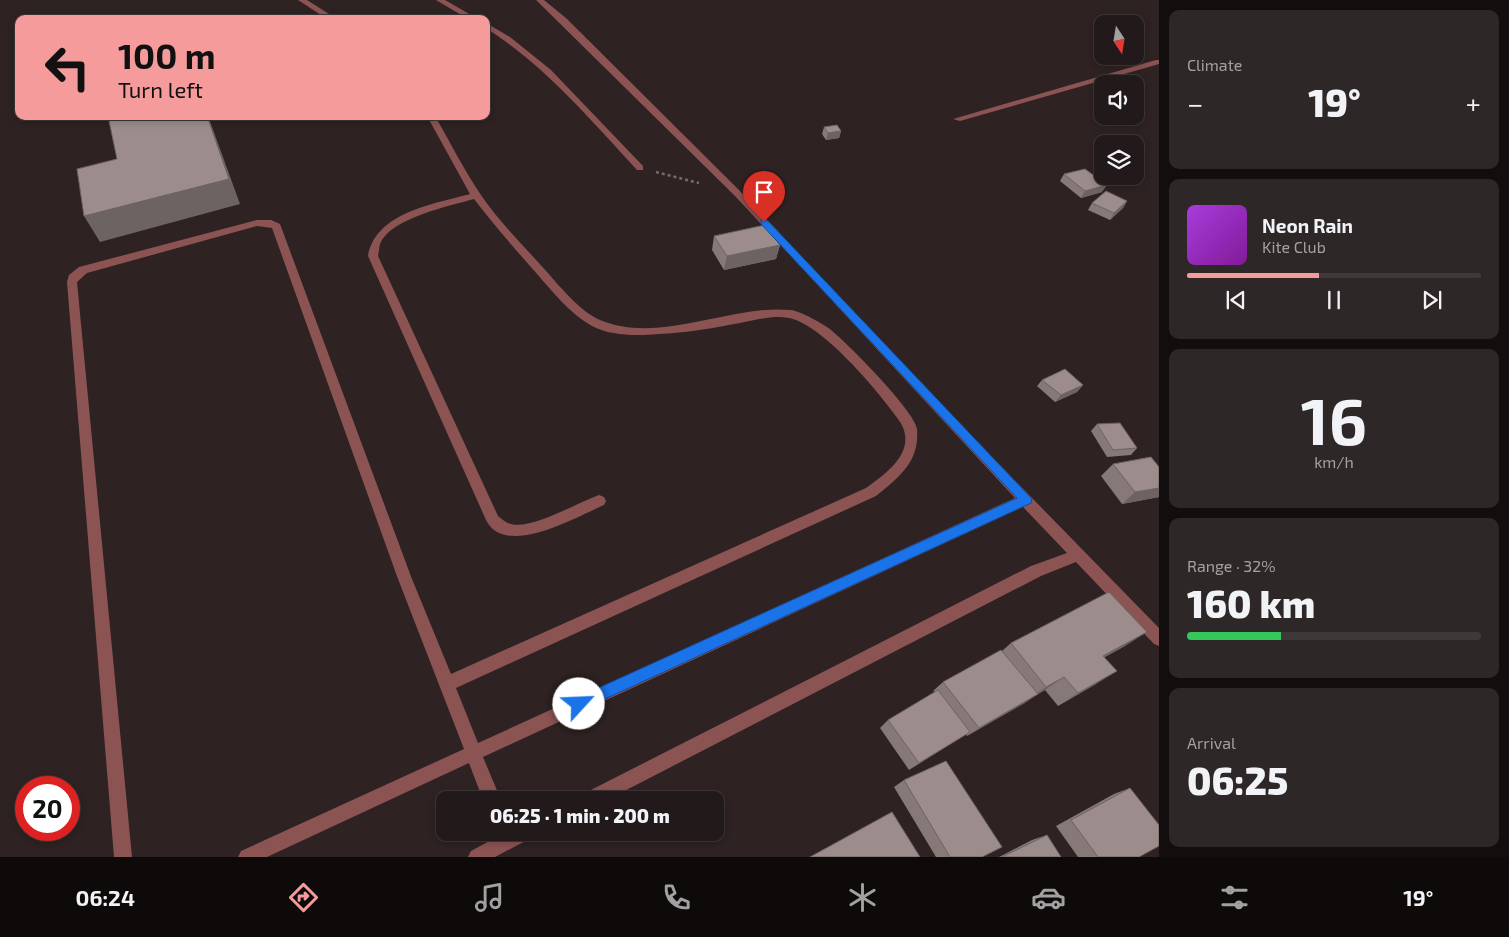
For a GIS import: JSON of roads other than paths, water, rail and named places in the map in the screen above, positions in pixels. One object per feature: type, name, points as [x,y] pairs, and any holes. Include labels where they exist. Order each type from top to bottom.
[{"type":"street","points":[[302,0],[326,15]]},
{"type":"street","points":[[440,0],[467,15]]},
{"type":"street","points":[[540,0],[563,20],[738,194],[947,418],[1159,639]]},
{"type":"street","points":[[490,28],[510,41],[561,85],[640,168]]},
{"type":"street","points":[[957,119],[1159,62]]},
{"type":"street","points":[[433,120],[476,195],[500,226],[566,300],[596,323],[632,332],[682,329],[768,314],[792,314],[826,332],[882,387],[911,427],[911,442],[908,456],[897,472],[871,492],[447,684]]},
{"type":"street","points":[[476,195],[400,220],[386,228],[372,247],[373,256],[492,520],[504,528],[517,531],[535,527],[599,501]]},
{"type":"street","points":[[123,857],[72,282],[77,273],[257,223],[271,222],[276,226],[405,579],[489,791]]},
{"type":"street","points":[[247,857],[474,751],[1026,499]]},
{"type":"street","points":[[607,791],[1036,571],[1078,555]]},
{"type":"street","points":[[477,857],[500,841]]}]
